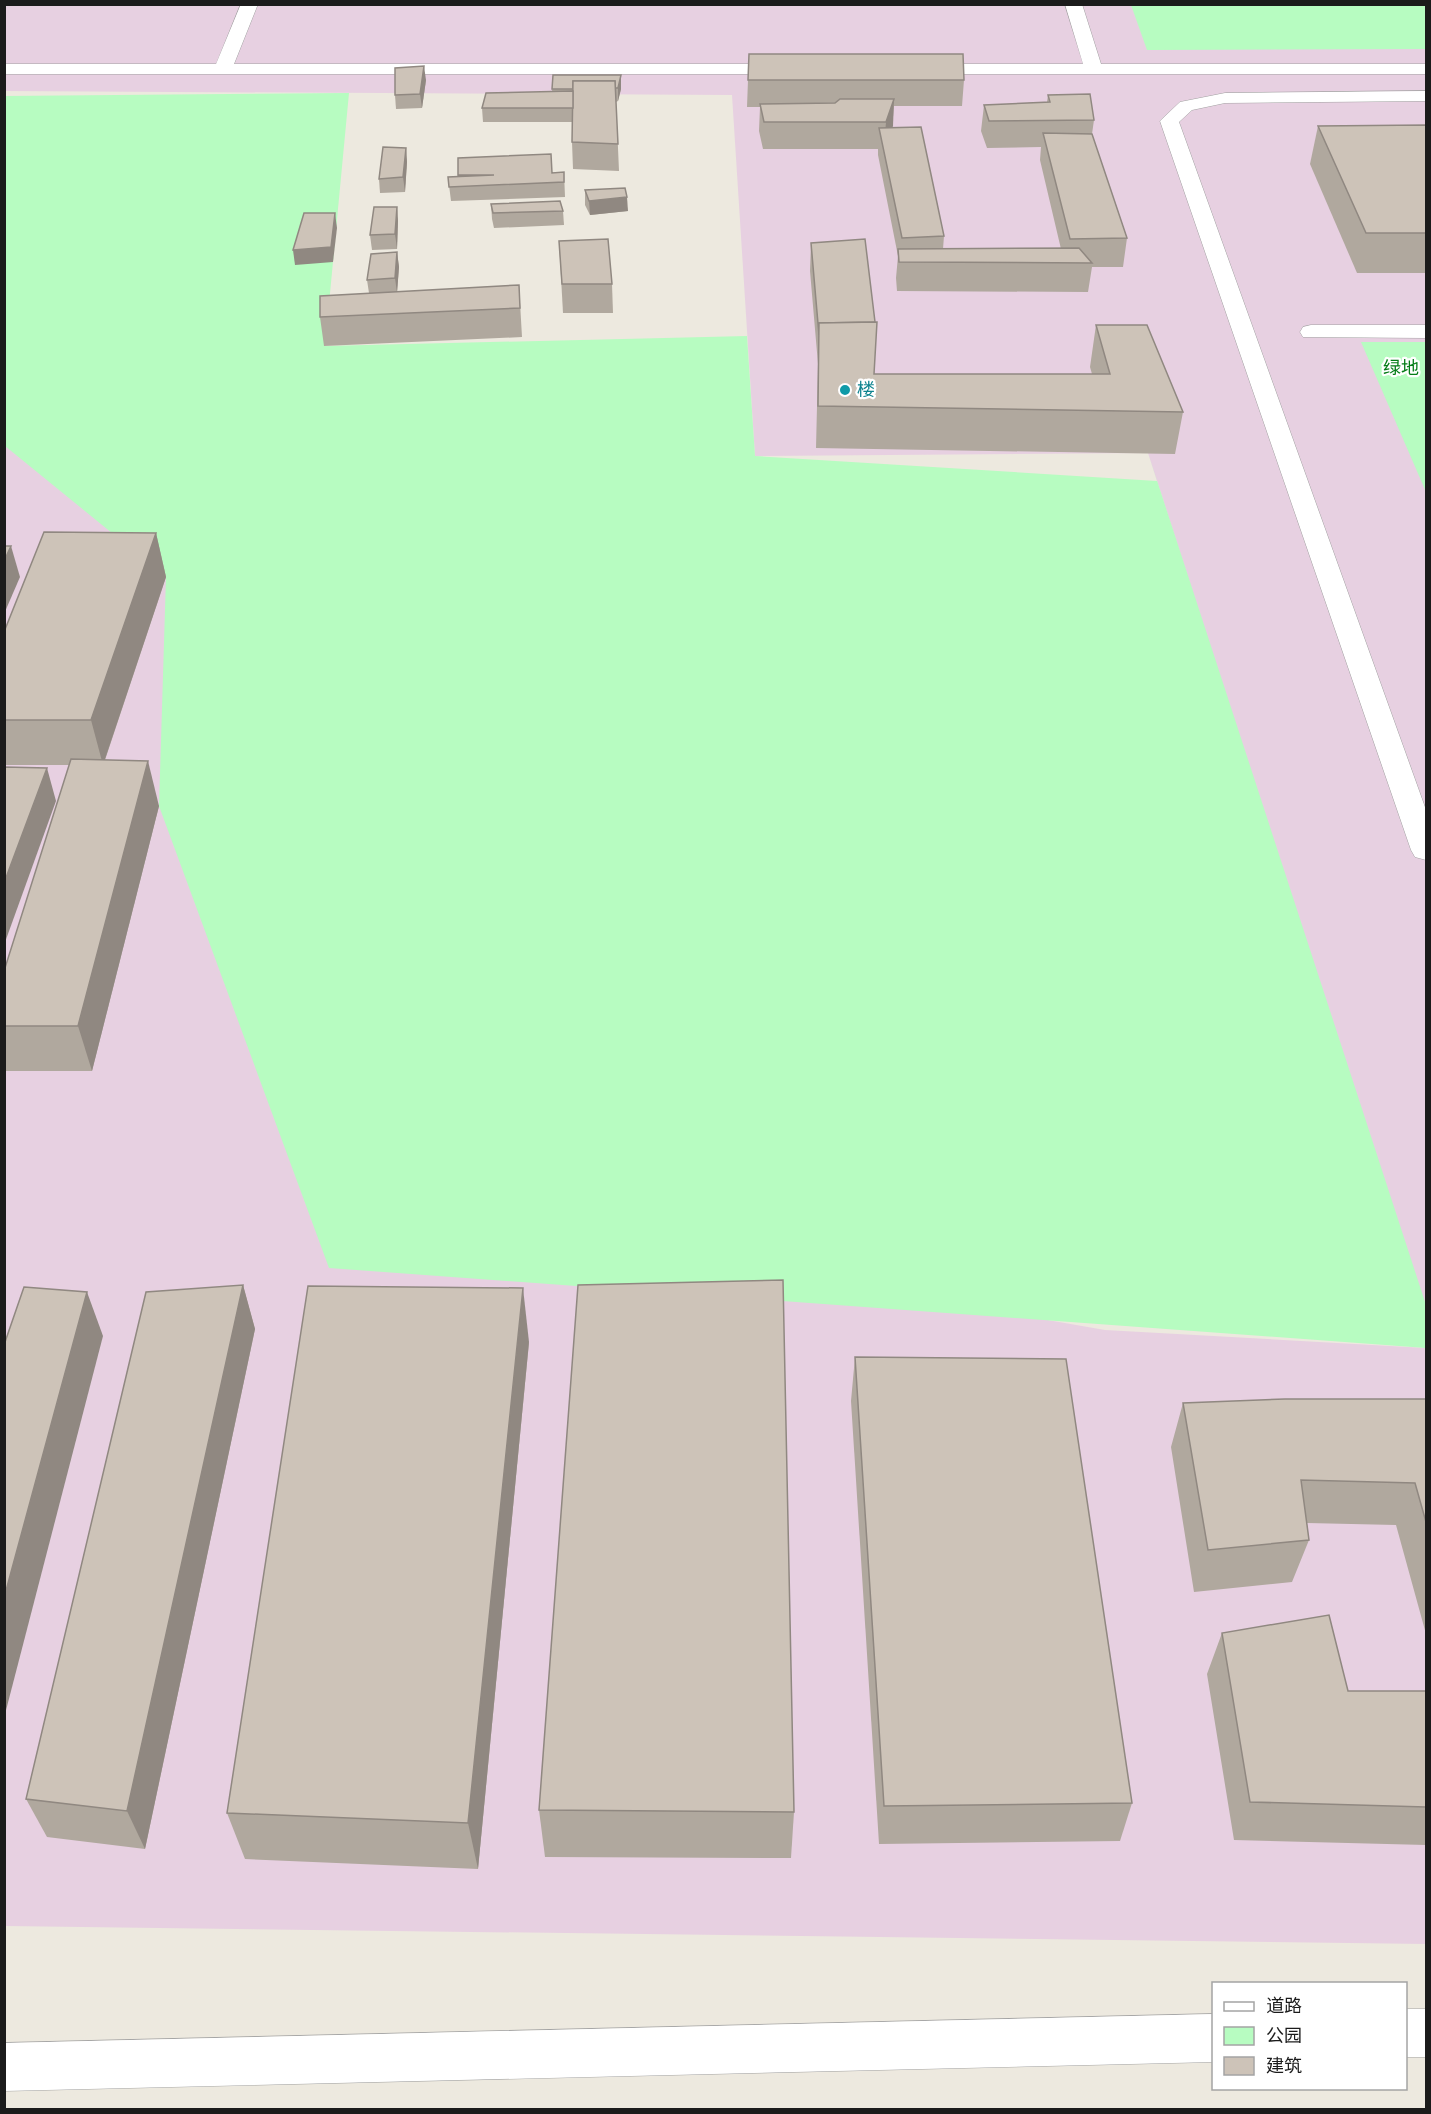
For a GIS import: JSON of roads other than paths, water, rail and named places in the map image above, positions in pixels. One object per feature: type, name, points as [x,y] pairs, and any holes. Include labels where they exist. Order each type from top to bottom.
[{"type":"street","points":[[223,69],[250,4]]},
{"type":"street","points":[[1073,4],[1094,69]]},
{"type":"street","points":[[4,69],[808,69]]},
{"type":"street","points":[[903,69],[1426,69]]},
{"type":"street","points":[[1426,96],[1225,98],[1186,106],[1169,121],[1426,850]]},
{"type":"street","points":[[1311,332],[1426,332]]},
{"type":"street","points":[[1407,2033],[1426,2033]]},
{"type":"street","points":[[4,2067],[1212,2038]]},
{"type":"place","name":"楼","points":[[845,390]]},
{"type":"park label","name":"绿地","points":[[1401,368]]}]
